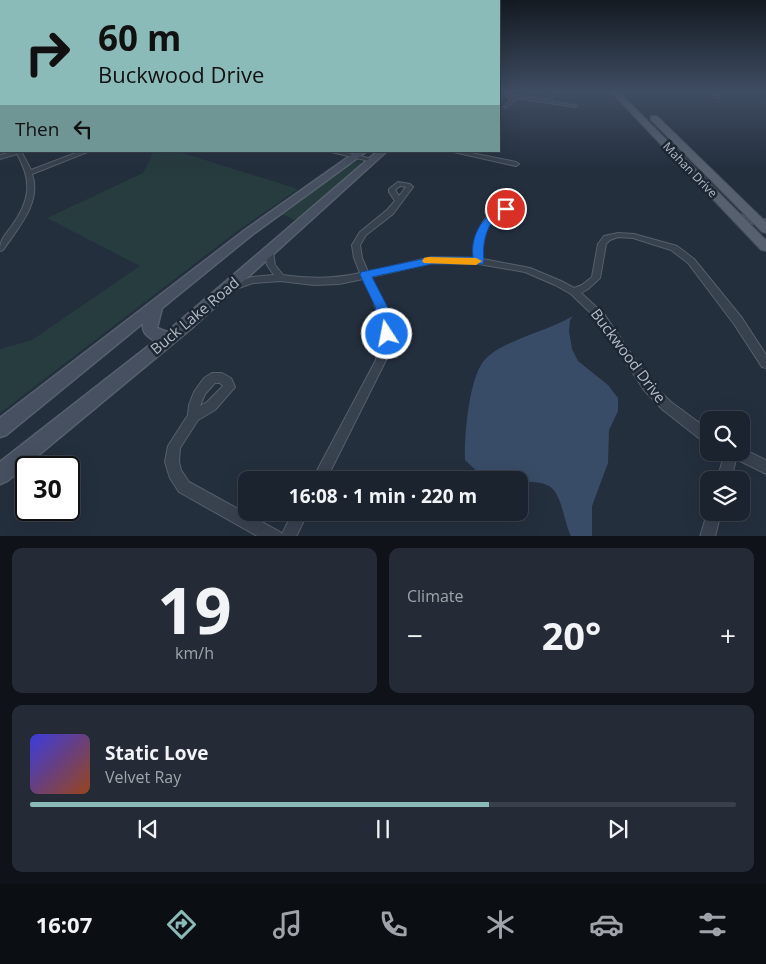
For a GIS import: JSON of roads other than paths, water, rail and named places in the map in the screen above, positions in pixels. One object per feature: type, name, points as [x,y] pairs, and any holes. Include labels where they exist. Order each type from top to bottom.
[{"type":"main road","name":"Mahan Drive","points":[[643,117],[766,247]]},
{"type":"main road","name":"Mahan Drive","points":[[652,117],[763,224]]},
{"type":"main road","name":"Buck Lake Road","points":[[0,429],[272,216],[356,153]]},
{"type":"main road","name":"Buck Lake Road","points":[[0,474],[228,288],[294,230],[371,156]]},
{"type":"main road","points":[[272,216],[292,221],[294,230]]},
{"type":"main road","points":[[737,217],[763,224]]},
{"type":"main road","points":[[159,304],[151,319],[150,330],[159,336],[169,338]]},
{"type":"street","points":[[0,157],[18,152],[30,172],[32,188],[26,210],[0,248]]},
{"type":"street","points":[[30,172],[83,152]]},
{"type":"street","points":[[343,152],[371,156]]},
{"type":"street","points":[[457,152],[516,164]]},
{"type":"street","points":[[324,471],[382,360],[386,343],[386,327],[381,306],[365,275],[356,249],[359,239],[368,228],[390,212],[398,200]]},
{"type":"street","points":[[479,261],[477,249],[479,240],[491,217]]},
{"type":"street","points":[[574,292],[585,287],[596,278],[602,244],[607,238],[618,235],[634,236],[666,245],[691,261],[738,321],[766,364]]},
{"type":"street","points":[[269,252],[271,265],[280,278]]},
{"type":"street","name":"Buckwood Drive","points":[[228,288],[252,280],[280,278],[314,282],[339,280],[432,260],[479,261],[527,270],[544,276],[574,292],[601,317],[648,387],[674,412],[700,431]]},
{"type":"street","points":[[194,416],[174,446],[172,462],[175,473],[184,486],[275,536]]},
{"type":"street","points":[[750,460],[766,467]]},
{"type":"street","points":[[288,536],[296,521]]},
{"type":"street","points":[[707,536],[711,521]]},
{"type":"water","points":[[573,316],[570,320],[569,331],[572,349],[578,361],[608,385],[618,398],[618,411],[609,430],[608,463],[592,506],[592,536],[571,536],[559,499],[553,489],[548,485],[528,482],[528,471],[477,471],[465,460],[465,438],[471,395],[478,370],[483,362],[502,347]]}]
